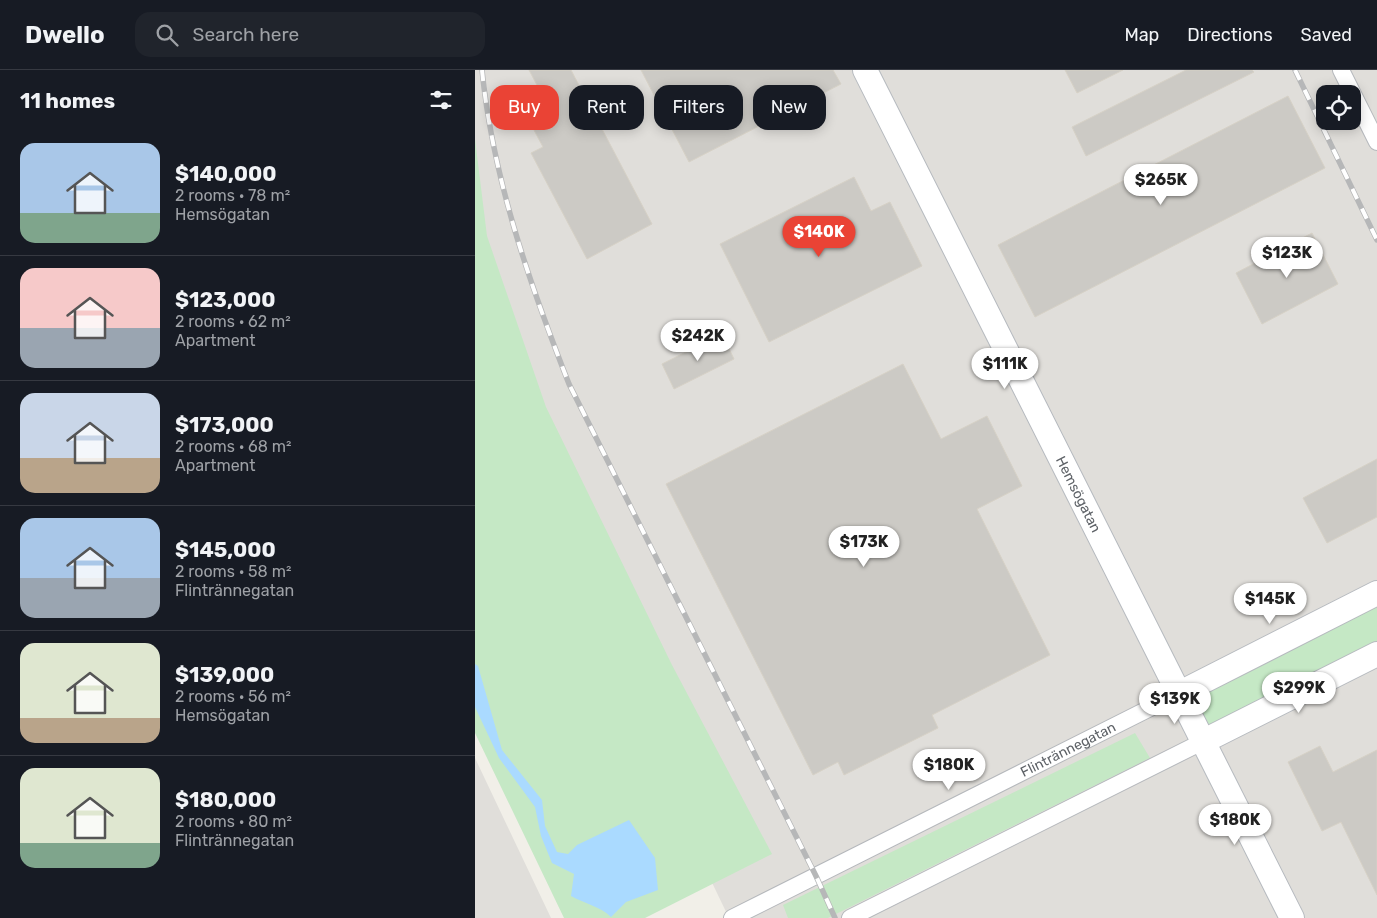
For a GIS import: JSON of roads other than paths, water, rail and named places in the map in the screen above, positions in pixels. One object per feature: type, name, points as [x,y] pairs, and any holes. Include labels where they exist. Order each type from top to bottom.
[{"type":"street","name":"Hemsögatan","points":[[865,70],[1205,741],[1292,918]]},
{"type":"street","points":[[1341,70],[1377,142]]},
{"type":"street","name":"Flintrännegatan","points":[[732,918],[1377,593]]},
{"type":"street","points":[[850,918],[1377,654]]},
{"type":"water","points":[[475,664],[478,666],[502,750],[542,800],[545,826],[557,852],[568,854],[577,845],[629,820],[655,858],[658,890],[626,902],[611,917],[607,913],[571,896],[574,874],[552,863],[541,836],[535,807],[499,758],[475,707]]},
{"type":"railway","points":[[482,70],[487,111],[495,151],[515,230],[540,307],[569,384],[816,876],[835,918]]},
{"type":"railway","points":[[1295,70],[1377,240]]}]
